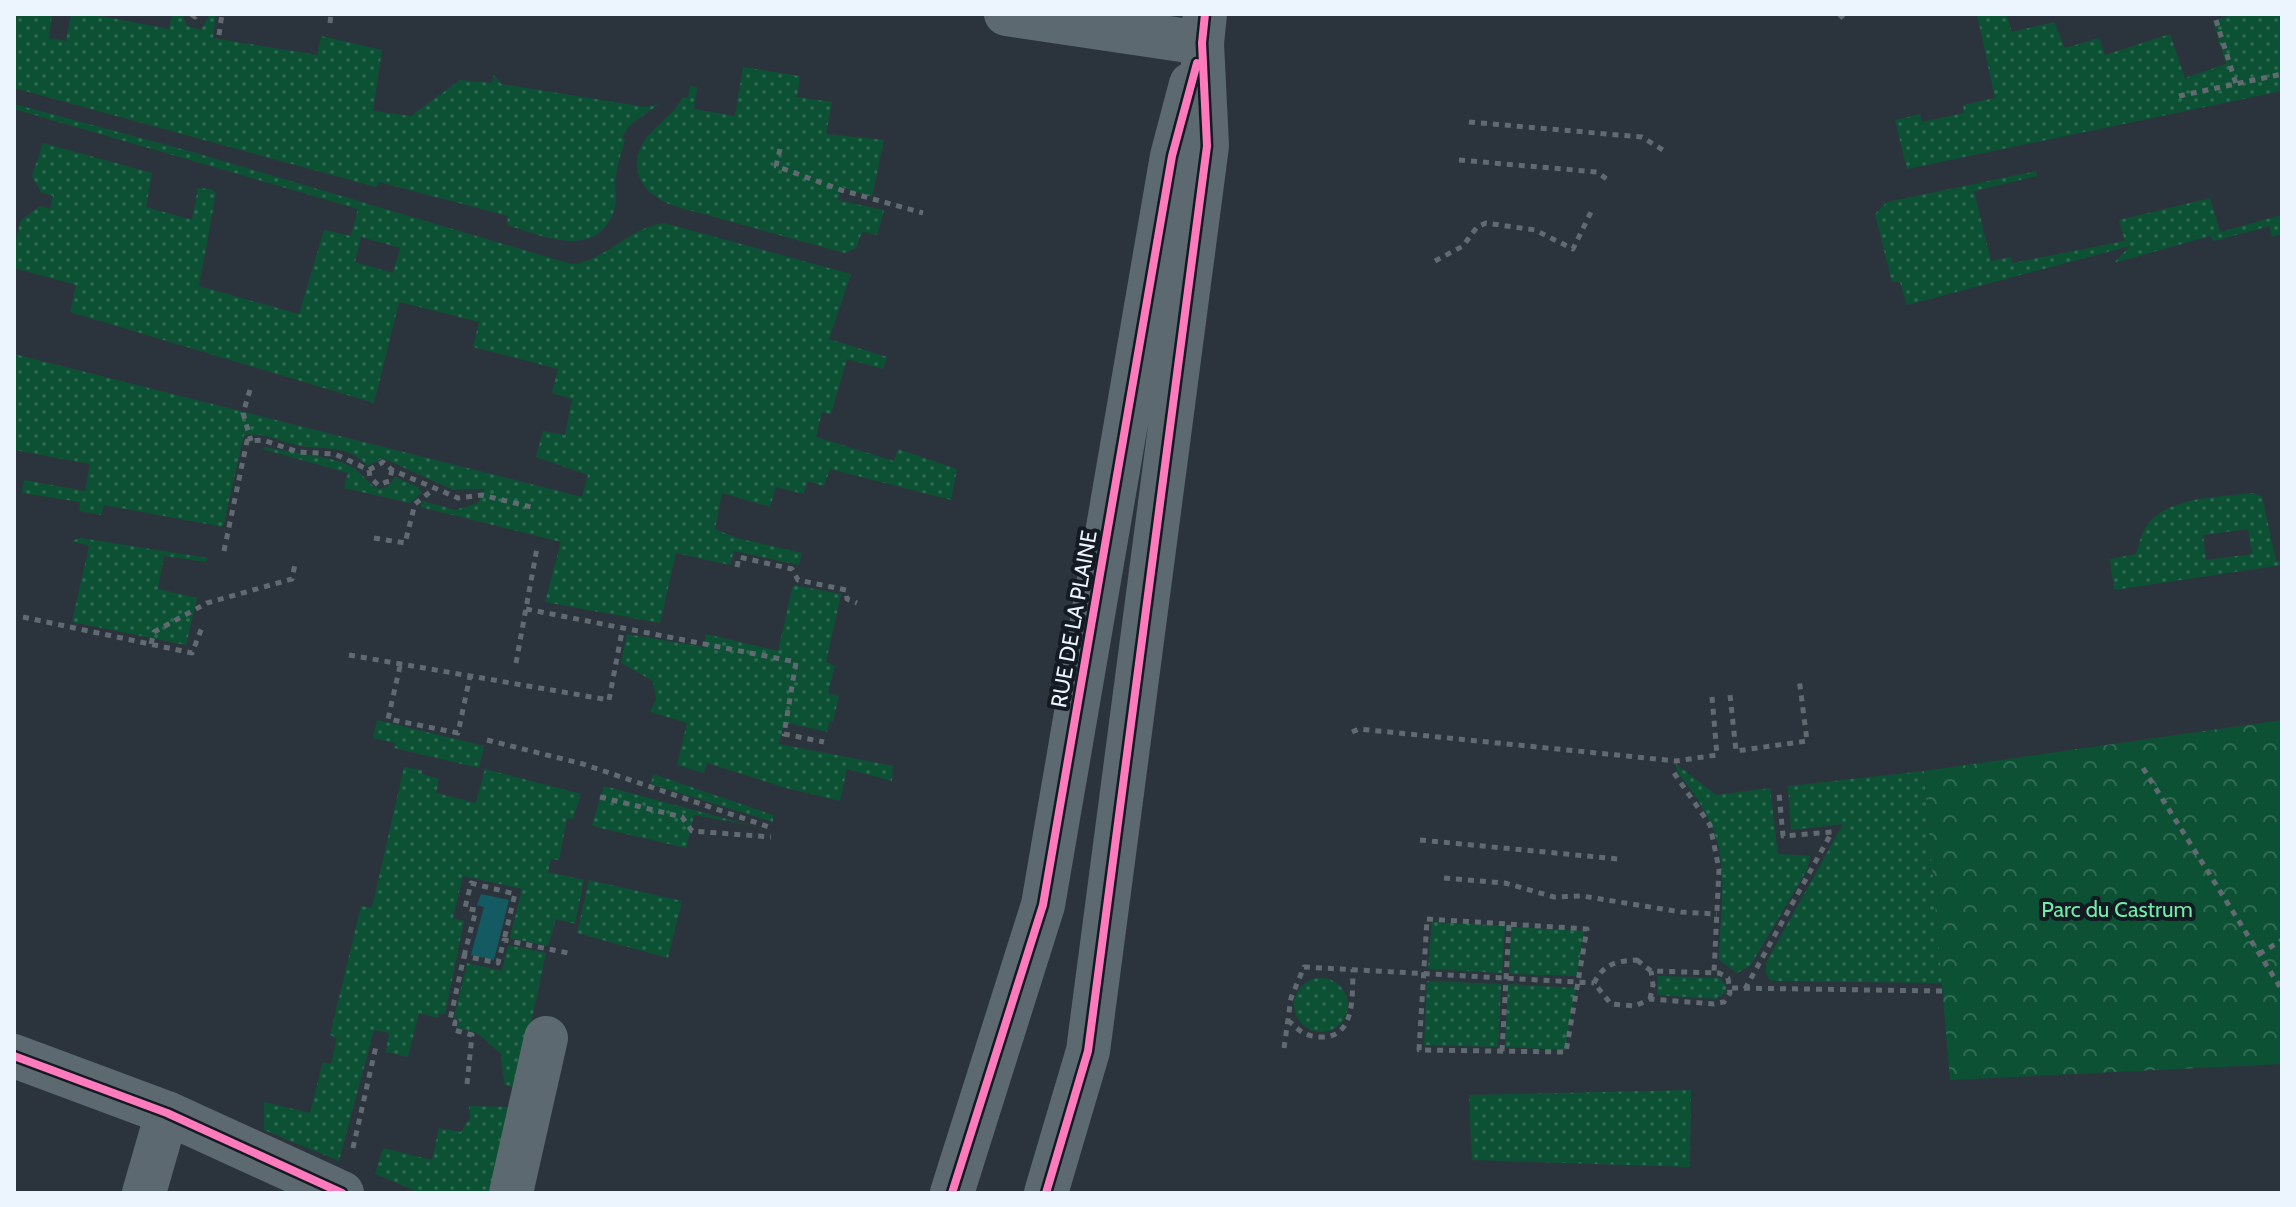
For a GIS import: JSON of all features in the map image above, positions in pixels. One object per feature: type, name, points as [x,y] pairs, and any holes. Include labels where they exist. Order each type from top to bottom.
[{"type":"street","points":[[1006,14],[1204,29],[1207,146],[1108,914],[1088,1051],[1046,1193]]},
{"type":"street","name":"RUE DE LA PLAINE","points":[[952,1193],[1043,905],[1172,156],[1204,29]]},
{"type":"street","points":[[511,1193],[546,1038]]},
{"type":"street","points":[[14,1056],[167,1113],[342,1193]]},
{"type":"street","points":[[144,1193],[167,1113]]},
{"type":"path","points":[[191,14],[195,17],[198,14]]},
{"type":"path","points":[[219,35],[222,14]]},
{"type":"path","points":[[330,23],[331,14]]},
{"type":"path","points":[[1839,14],[1845,20]]},
{"type":"path","points":[[2216,20],[2236,84]]},
{"type":"path","points":[[2179,96],[2282,74]]},
{"type":"path","points":[[1469,122],[1642,137],[1663,150]]},
{"type":"path","points":[[780,149],[776,166],[841,190],[923,213]]},
{"type":"path","points":[[1459,160],[1597,172],[1611,182]]},
{"type":"path","points":[[1435,261],[1463,246],[1477,227],[1486,223],[1535,230],[1573,249],[1592,210]]},
{"type":"path","points":[[250,390],[243,413],[251,441]]},
{"type":"path","points":[[224,551],[247,441],[263,440],[298,452],[335,454],[369,470]]},
{"type":"path","points":[[369,470],[380,461],[392,470],[458,498],[482,495],[535,508]]},
{"type":"path","points":[[369,470],[370,477],[378,485],[389,481],[392,470]]},
{"type":"path","points":[[374,538],[405,543],[415,504],[435,488]]},
{"type":"path","points":[[516,663],[537,548]]},
{"type":"path","points":[[737,567],[739,557],[792,569],[798,580],[846,590],[847,599],[857,603]]},
{"type":"path","points":[[151,644],[154,632],[207,603],[292,579],[295,564]]},
{"type":"path","points":[[526,609],[796,662],[784,734],[824,742]]},
{"type":"path","points":[[23,617],[192,653],[203,625]]},
{"type":"path","points":[[349,655],[609,700],[623,626]]},
{"type":"path","points":[[400,666],[388,719],[458,733],[470,676]]},
{"type":"path","points":[[1730,695],[1736,751],[1807,741],[1799,678]]},
{"type":"path","points":[[1352,732],[1359,729],[1676,761],[1717,755],[1712,697]]},
{"type":"path","points":[[487,740],[583,764],[772,828]]},
{"type":"path","points":[[2143,768],[2282,990]]},
{"type":"path","points":[[1674,773],[1710,825],[1719,869],[1714,972]]},
{"type":"path","points":[[1745,989],[1832,832],[1783,836],[1779,793]]},
{"type":"path","points":[[600,797],[682,817],[692,831],[771,837]]},
{"type":"path","points":[[1420,840],[1618,859]]},
{"type":"path","points":[[1444,878],[1505,883],[1554,897],[1582,896],[1681,912],[1717,914]]},
{"type":"path","points":[[464,956],[498,963],[515,894],[471,883],[465,908],[476,910],[464,956],[450,1020],[455,1022],[454,1030],[472,1035],[467,1084]]},
{"type":"path","points":[[1427,919],[1587,929],[1566,1052],[1419,1050],[1424,973],[1427,919]]},
{"type":"path","points":[[1502,1051],[1509,924]]},
{"type":"path","points":[[504,940],[568,953]]},
{"type":"path","points":[[2259,954],[2282,940]]},
{"type":"path","points":[[1594,983],[1607,965],[1637,960],[1651,971],[1714,972],[1724,975],[1732,988]]},
{"type":"path","points":[[1284,1048],[1291,998],[1304,967],[1594,983],[1611,1004],[1635,1006],[1650,999],[1719,1004],[1727,998],[1732,988]]},
{"type":"path","points":[[1288,1019],[1301,1033],[1317,1037],[1332,1036],[1342,1030],[1349,1018],[1353,969]]},
{"type":"path","points":[[1650,999],[1653,985],[1651,971]]},
{"type":"path","points":[[1732,988],[1943,991]]},
{"type":"path","points":[[359,1151],[350,1147],[376,1046]]},
{"type":"green space","points":[[14,14],[52,14],[49,38],[66,41],[71,14],[90,14],[169,29],[172,14],[182,14],[187,26],[201,30],[210,14],[216,14],[213,38],[317,55],[321,36],[382,50],[373,111],[411,116],[460,80],[492,83],[494,74],[501,84],[645,107],[659,104],[631,124],[622,137],[625,140],[616,177],[616,205],[607,224],[596,235],[583,240],[553,239],[507,225],[508,216],[379,182],[376,187],[14,88]]},
{"type":"green space","points":[[1977,14],[2006,14],[2012,32],[2054,22],[2065,48],[2099,38],[2105,55],[2170,34],[2185,78],[2226,64],[2213,21],[2234,14],[2282,14],[2282,91],[1907,169],[1895,120],[1920,114],[1922,122],[1964,113],[1963,105],[1995,98]]},
{"type":"green space","points":[[743,67],[800,76],[797,97],[832,102],[826,134],[884,140],[872,197],[842,187],[838,200],[884,210],[877,235],[862,232],[856,248],[845,253],[676,207],[662,201],[644,186],[637,171],[637,160],[644,141],[683,97],[688,98],[690,86],[697,87],[694,109],[735,116]]},
{"type":"green space","points":[[14,104],[189,151],[571,264],[594,258],[639,231],[664,223],[851,274],[829,339],[887,357],[883,369],[847,359],[831,414],[822,412],[816,437],[894,461],[898,449],[957,469],[951,500],[830,469],[824,486],[807,481],[804,494],[776,487],[770,507],[722,493],[715,529],[737,538],[802,553],[799,565],[734,551],[730,565],[676,553],[660,623],[545,602],[561,542],[420,507],[423,501],[455,510],[478,503],[485,489],[453,490],[383,458],[367,466],[344,451],[301,446],[260,435],[244,435],[223,527],[104,505],[101,515],[79,511],[80,502],[22,493],[24,480],[85,491],[90,464],[14,450],[14,354],[582,497],[588,475],[536,457],[543,431],[565,435],[572,399],[552,393],[558,369],[473,347],[479,322],[399,302],[374,403],[70,312],[76,285],[14,268],[14,246],[21,220],[40,206],[50,209],[53,196],[41,192],[32,176],[43,143],[152,173],[146,207],[192,220],[198,188],[211,189],[216,193],[199,286],[299,314],[324,230],[351,236],[358,209],[14,109]],"holes":[[[361,237],[400,248],[393,273],[355,262]]]},
{"type":"green space","points":[[2036,171],[2037,176],[1974,191],[1991,261],[2011,257],[2012,263],[2125,241],[2119,220],[2210,198],[2220,232],[2282,215],[2282,234],[2271,237],[2270,226],[2214,241],[2210,236],[2114,263],[2130,246],[1907,305],[1900,282],[1892,282],[1875,214],[1887,202]]},
{"type":"green space","points":[[265,447],[341,462],[379,489],[390,485],[395,477],[418,487],[422,493],[410,503],[344,488],[348,473],[262,449]]},
{"type":"green space","points":[[2253,493],[2262,496],[2276,561],[2282,561],[2282,565],[2114,590],[2110,559],[2136,554],[2143,533],[2164,510],[2193,500]],"holes":[[[2248,529],[2252,554],[2206,560],[2203,535]]]},
{"type":"green space","points":[[81,538],[208,558],[206,562],[164,556],[158,589],[197,598],[186,645],[72,622],[89,546],[71,541]]},
{"type":"green space","points":[[793,585],[841,594],[826,662],[835,666],[828,693],[839,696],[833,722],[830,721],[827,732],[784,722],[779,744],[893,766],[892,781],[847,769],[840,801],[707,763],[704,773],[677,765],[687,723],[650,712],[656,699],[653,681],[621,663],[627,634],[703,647],[706,634],[778,651]]},
{"type":"green space","points":[[377,720],[484,746],[479,768],[394,748],[395,743],[373,738]]},
{"type":"green space","name":"Parc du Castrum","points":[[2282,720],[2282,1064],[1950,1080],[1924,771]]},
{"type":"green space","points":[[1676,764],[1716,795],[1770,788],[1778,854],[1810,856],[1807,870],[1750,966],[1737,973],[1719,960],[1722,881],[1717,839],[1696,796],[1677,772]]},
{"type":"green space","points":[[404,767],[422,770],[422,774],[439,779],[436,793],[476,803],[485,769],[581,794],[573,819],[567,818],[559,860],[551,859],[548,872],[584,880],[575,924],[556,919],[548,946],[510,938],[522,889],[463,876],[453,918],[464,921],[445,1014],[439,1013],[438,1018],[419,1013],[408,1057],[386,1052],[389,1033],[374,1030],[339,1161],[264,1130],[264,1102],[310,1113],[323,1062],[331,1064],[337,1038],[330,1035],[361,906],[372,908]]},
{"type":"green space","points":[[1924,771],[1942,983],[1771,981],[1766,974],[1766,963],[1843,824],[1791,830],[1788,786]]},
{"type":"green space","points":[[653,774],[773,815],[773,822],[651,784]]},
{"type":"green space","points":[[604,786],[750,825],[694,815],[686,848],[596,827],[592,825]]},
{"type":"green space","points":[[589,880],[682,901],[668,958],[577,933]]},
{"type":"green space","points":[[1432,922],[1505,926],[1502,973],[1428,969]]},
{"type":"green space","points":[[1511,927],[1584,931],[1577,976],[1509,974]]},
{"type":"green space","points":[[508,945],[546,953],[517,1089],[504,1084],[501,1054],[477,1033],[458,1028],[459,1020],[454,1018],[467,963],[502,971]]},
{"type":"green space","points":[[1658,976],[1720,978],[1726,992],[1716,999],[1657,995]]},
{"type":"green space","points":[[1321,978],[1340,986],[1348,1005],[1340,1024],[1321,1032],[1302,1024],[1294,1005],[1302,986]]},
{"type":"green space","points":[[1427,981],[1501,984],[1498,1047],[1424,1045]]},
{"type":"green space","points":[[1508,984],[1576,988],[1565,1050],[1505,1047]]},
{"type":"green space","points":[[1691,1090],[1690,1167],[1472,1160],[1469,1095]]},
{"type":"green space","points":[[469,1106],[513,1107],[496,1193],[421,1193],[375,1174],[383,1148],[432,1160],[439,1128],[461,1132],[470,1118]]},
{"type":"water","points":[[481,894],[509,900],[494,960],[471,955],[484,907],[477,905]]},
{"type":"cycle path","points":[[1046,1193],[1088,1051],[1207,146],[1202,43],[1205,14]]},
{"type":"cycle path","points":[[952,1193],[1043,905],[1172,156],[1197,63]]},
{"type":"cycle path","points":[[14,1056],[167,1113],[342,1193]]}]
